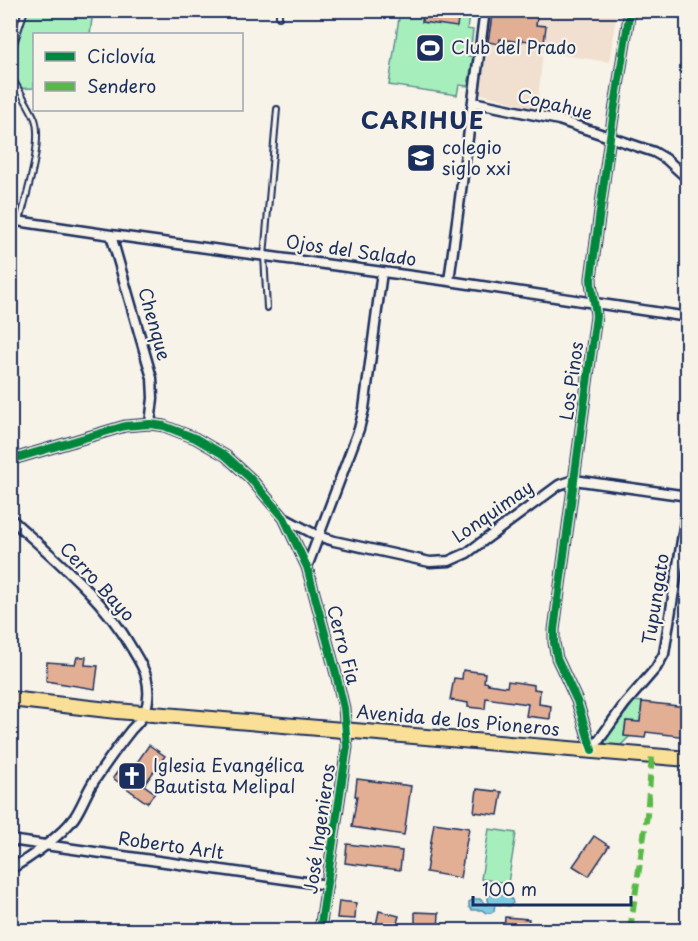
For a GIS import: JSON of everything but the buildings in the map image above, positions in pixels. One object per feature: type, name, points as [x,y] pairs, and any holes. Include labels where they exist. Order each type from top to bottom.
[{"type":"main road","name":"Avenida de los Pioneros","points":[[10,699],[347,731],[687,759]]},
{"type":"street","points":[[449,281],[484,10]]},
{"type":"street","name":"Los Pinos","points":[[592,750],[577,701],[557,658],[554,630],[596,316],[591,278],[630,10]]},
{"type":"street","name":"Copahue","points":[[473,102],[558,120],[610,136],[654,152],[666,159],[687,179]]},
{"type":"street","name":"Ojos del Salado","points":[[15,220],[687,317]]},
{"type":"street","name":"Chenque","points":[[111,235],[153,378],[150,424]]},
{"type":"street","points":[[307,567],[359,429],[382,272]]},
{"type":"street","name":"Lonquimay","points":[[10,460],[125,426],[150,424],[165,426],[195,438],[226,456],[250,478],[284,518],[307,567]]},
{"type":"street","points":[[574,480],[687,496]]},
{"type":"street","name":"Lonquimay","points":[[284,518],[318,536],[334,541],[430,562],[449,561],[466,552],[559,485],[574,480]]},
{"type":"street","name":"Tupungato","points":[[592,750],[624,705],[656,669],[664,654],[687,502]]},
{"type":"street","name":"Cerro Bayo","points":[[10,518],[79,582],[123,633],[146,677],[148,689],[144,713]]},
{"type":"street","name":"Cerro Fia","points":[[307,567],[336,674],[347,731]]},
{"type":"street","points":[[10,869],[45,845],[74,818],[95,778],[144,713]]},
{"type":"street","name":"José Ingenieros","points":[[320,930],[347,747],[347,731]]},
{"type":"street","name":"Roberto Arlt","points":[[10,840],[327,885]]},
{"type":"lane","points":[[10,56],[25,10]]},
{"type":"lane","points":[[279,10],[279,17]]},
{"type":"lane","points":[[10,72],[35,119],[37,132],[35,155],[15,220]]},
{"type":"lane","points":[[267,308],[264,256],[277,109]]},
{"type":"shaded area","points":[[487,11],[617,11],[609,62],[543,52],[537,109],[479,93]]},
{"type":"green space","points":[[10,11],[93,11],[90,33],[33,33],[33,88],[11,89]]},
{"type":"green space","name":"Club del Prado","points":[[400,11],[470,11],[467,29],[473,30],[470,53],[464,52],[463,55],[473,57],[468,86],[459,85],[457,95],[389,85]]},
{"type":"green space","points":[[634,701],[642,702],[640,722],[626,721],[624,735],[630,736],[619,747],[607,746],[604,741],[621,715],[626,713]]},
{"type":"green space","points":[[489,829],[516,833],[508,883],[481,879]]},
{"type":"water","points":[[488,895],[509,896],[513,903],[509,906],[495,904],[494,911],[491,913],[472,910],[469,907],[469,902],[474,899],[480,899],[486,905],[489,903]]},
{"type":"marked path","points":[[630,930],[647,815],[652,756]]},
{"type":"cycle path","points":[[592,750],[577,701],[557,658],[554,630],[596,316],[591,278],[630,10]]},
{"type":"cycle path","points":[[10,460],[125,426],[150,424],[164,426],[195,438],[226,456],[250,478],[284,518],[307,567],[344,708],[347,747],[320,930]]},
{"type":"place","name":"Club del Prado","points":[[430,48]]},
{"type":"place","name":"colegio siglo xxi","points":[[421,158]]},
{"type":"place","name":"Iglesia Evangélica Bautista Melipal","points":[[132,776]]},
{"type":"district","name":"CARIHUE","points":[[423,121]]}]
